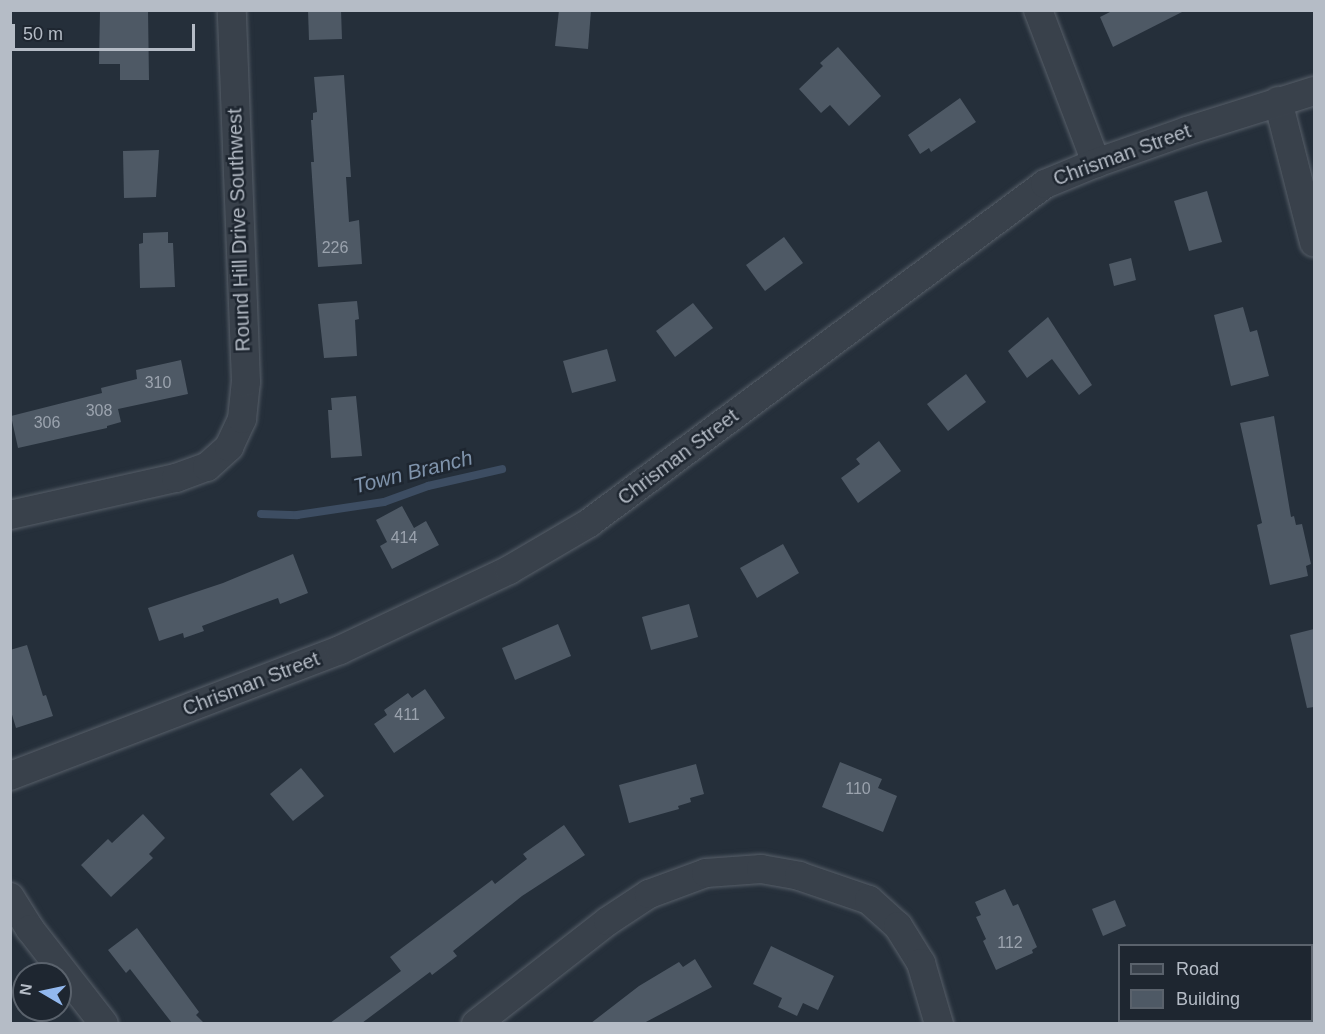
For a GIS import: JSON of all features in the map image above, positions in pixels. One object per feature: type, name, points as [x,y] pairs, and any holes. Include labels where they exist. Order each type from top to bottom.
[{"type":"street","name":"Round Hill Drive Southwest","points":[[10,515],[176,478],[207,467],[229,447],[242,419],[246,382],[232,10]]},
{"type":"street","points":[[1038,10],[1096,162]]},
{"type":"street","name":"Chrisman Street","points":[[10,776],[340,650],[508,570],[589,523],[1045,184],[1096,162],[1314,91]]},
{"type":"street","points":[[1278,101],[1314,242]]},
{"type":"street","points":[[476,1023],[608,921],[649,894],[706,873],[762,869],[808,879],[869,900],[898,926],[921,963],[939,1023]]},
{"type":"street","points":[[10,897],[20,936],[104,1023]]},
{"type":"building","points":[[100,10],[148,10],[149,80],[120,80],[120,64],[99,64]]},
{"type":"building","points":[[308,10],[341,10],[342,39],[309,40]]},
{"type":"building","points":[[559,10],[591,10],[588,49],[555,46]]},
{"type":"building","points":[[1114,10],[1186,10],[1113,47],[1100,17]]},
{"type":"building","points":[[838,47],[881,96],[849,126],[830,105],[821,113],[799,89],[823,66],[820,63]]},
{"type":"building","points":[[344,75],[351,177],[346,177],[349,222],[359,220],[362,264],[318,267],[311,162],[314,162],[311,120],[313,120],[313,113],[317,112],[314,77]]},
{"type":"building","points":[[960,98],[976,122],[931,152],[929,148],[920,154],[908,135]]},
{"type":"building","points":[[159,150],[156,197],[124,198],[123,151]]},
{"type":"building","points":[[1207,191],[1222,242],[1189,251],[1174,201]]},
{"type":"building","points":[[168,232],[168,243],[173,243],[175,287],[140,288],[139,244],[143,243],[143,233]]},
{"type":"building","points":[[784,237],[803,263],[765,291],[746,265]]},
{"type":"building","points":[[1131,258],[1136,280],[1114,286],[1109,264]]},
{"type":"building","points":[[357,301],[359,319],[355,320],[357,356],[324,358],[318,304]]},
{"type":"building","points":[[693,303],[713,328],[675,357],[656,331]]},
{"type":"building","points":[[1243,307],[1250,332],[1257,330],[1269,376],[1231,386],[1214,315]]},
{"type":"building","points":[[1048,317],[1092,385],[1079,395],[1052,359],[1027,378],[1008,351]]},
{"type":"building","points":[[607,349],[616,381],[572,393],[563,361]]},
{"type":"building","points":[[181,360],[188,394],[118,409],[121,422],[107,426],[107,428],[18,448],[11,416],[102,393],[101,388],[137,379],[136,370]]},
{"type":"building","points":[[966,374],[986,402],[948,431],[927,404]]},
{"type":"building","points":[[356,396],[362,456],[331,458],[328,410],[332,410],[331,398]]},
{"type":"building","points":[[1274,416],[1291,517],[1294,516],[1296,525],[1302,524],[1311,564],[1306,566],[1308,576],[1270,585],[1257,525],[1262,523],[1240,423]]},
{"type":"building","points":[[879,441],[901,471],[858,503],[841,478],[860,464],[856,459]]},
{"type":"building","points":[[402,506],[414,528],[426,521],[439,545],[392,569],[380,546],[387,542],[376,520]]},
{"type":"building","points":[[783,544],[799,573],[757,598],[740,568]]},
{"type":"building","points":[[293,554],[308,593],[280,604],[278,598],[202,626],[204,631],[184,638],[183,633],[159,641],[148,608],[223,583]]},
{"type":"building","points":[[689,604],[698,637],[651,650],[642,617]]},
{"type":"building","points":[[558,624],[571,656],[515,680],[502,648]]},
{"type":"building","points":[[1314,629],[1314,707],[1307,708],[1290,635]]},
{"type":"building","points":[[27,645],[43,696],[46,695],[53,716],[16,728],[10,708],[10,650]]},
{"type":"building","points":[[425,689],[445,718],[394,753],[374,724],[387,715],[384,710],[408,693],[412,698]]},
{"type":"building","points":[[840,762],[882,779],[878,788],[897,796],[883,832],[822,807]]},
{"type":"building","points":[[696,764],[704,794],[690,798],[691,802],[678,806],[679,809],[629,823],[619,785]]},
{"type":"building","points":[[301,768],[324,796],[293,821],[270,794]]},
{"type":"building","points":[[143,814],[165,838],[149,854],[153,858],[111,897],[81,865],[108,839],[112,843]]},
{"type":"building","points":[[564,825],[585,855],[522,896],[453,951],[457,956],[432,975],[430,972],[362,1023],[330,1023],[401,971],[390,957],[492,880],[495,884],[527,859],[523,854]]},
{"type":"building","points":[[1005,889],[1013,906],[1018,904],[1037,947],[1032,950],[1033,953],[996,970],[983,941],[986,939],[976,917],[981,915],[975,902]]},
{"type":"building","points":[[1115,900],[1126,926],[1103,936],[1092,909]]},
{"type":"building","points":[[137,928],[199,1012],[196,1015],[204,1023],[172,1023],[130,969],[126,973],[108,950]]},
{"type":"building","points":[[771,946],[834,976],[818,1010],[803,1003],[797,1016],[778,1007],[782,998],[753,984]]},
{"type":"building","points":[[695,959],[712,987],[644,1023],[591,1023],[639,986],[679,962],[683,967]]},
{"type":"waterway","name":"Town Branch","points":[[261,514],[297,515],[384,502],[428,486],[502,469]]}]
